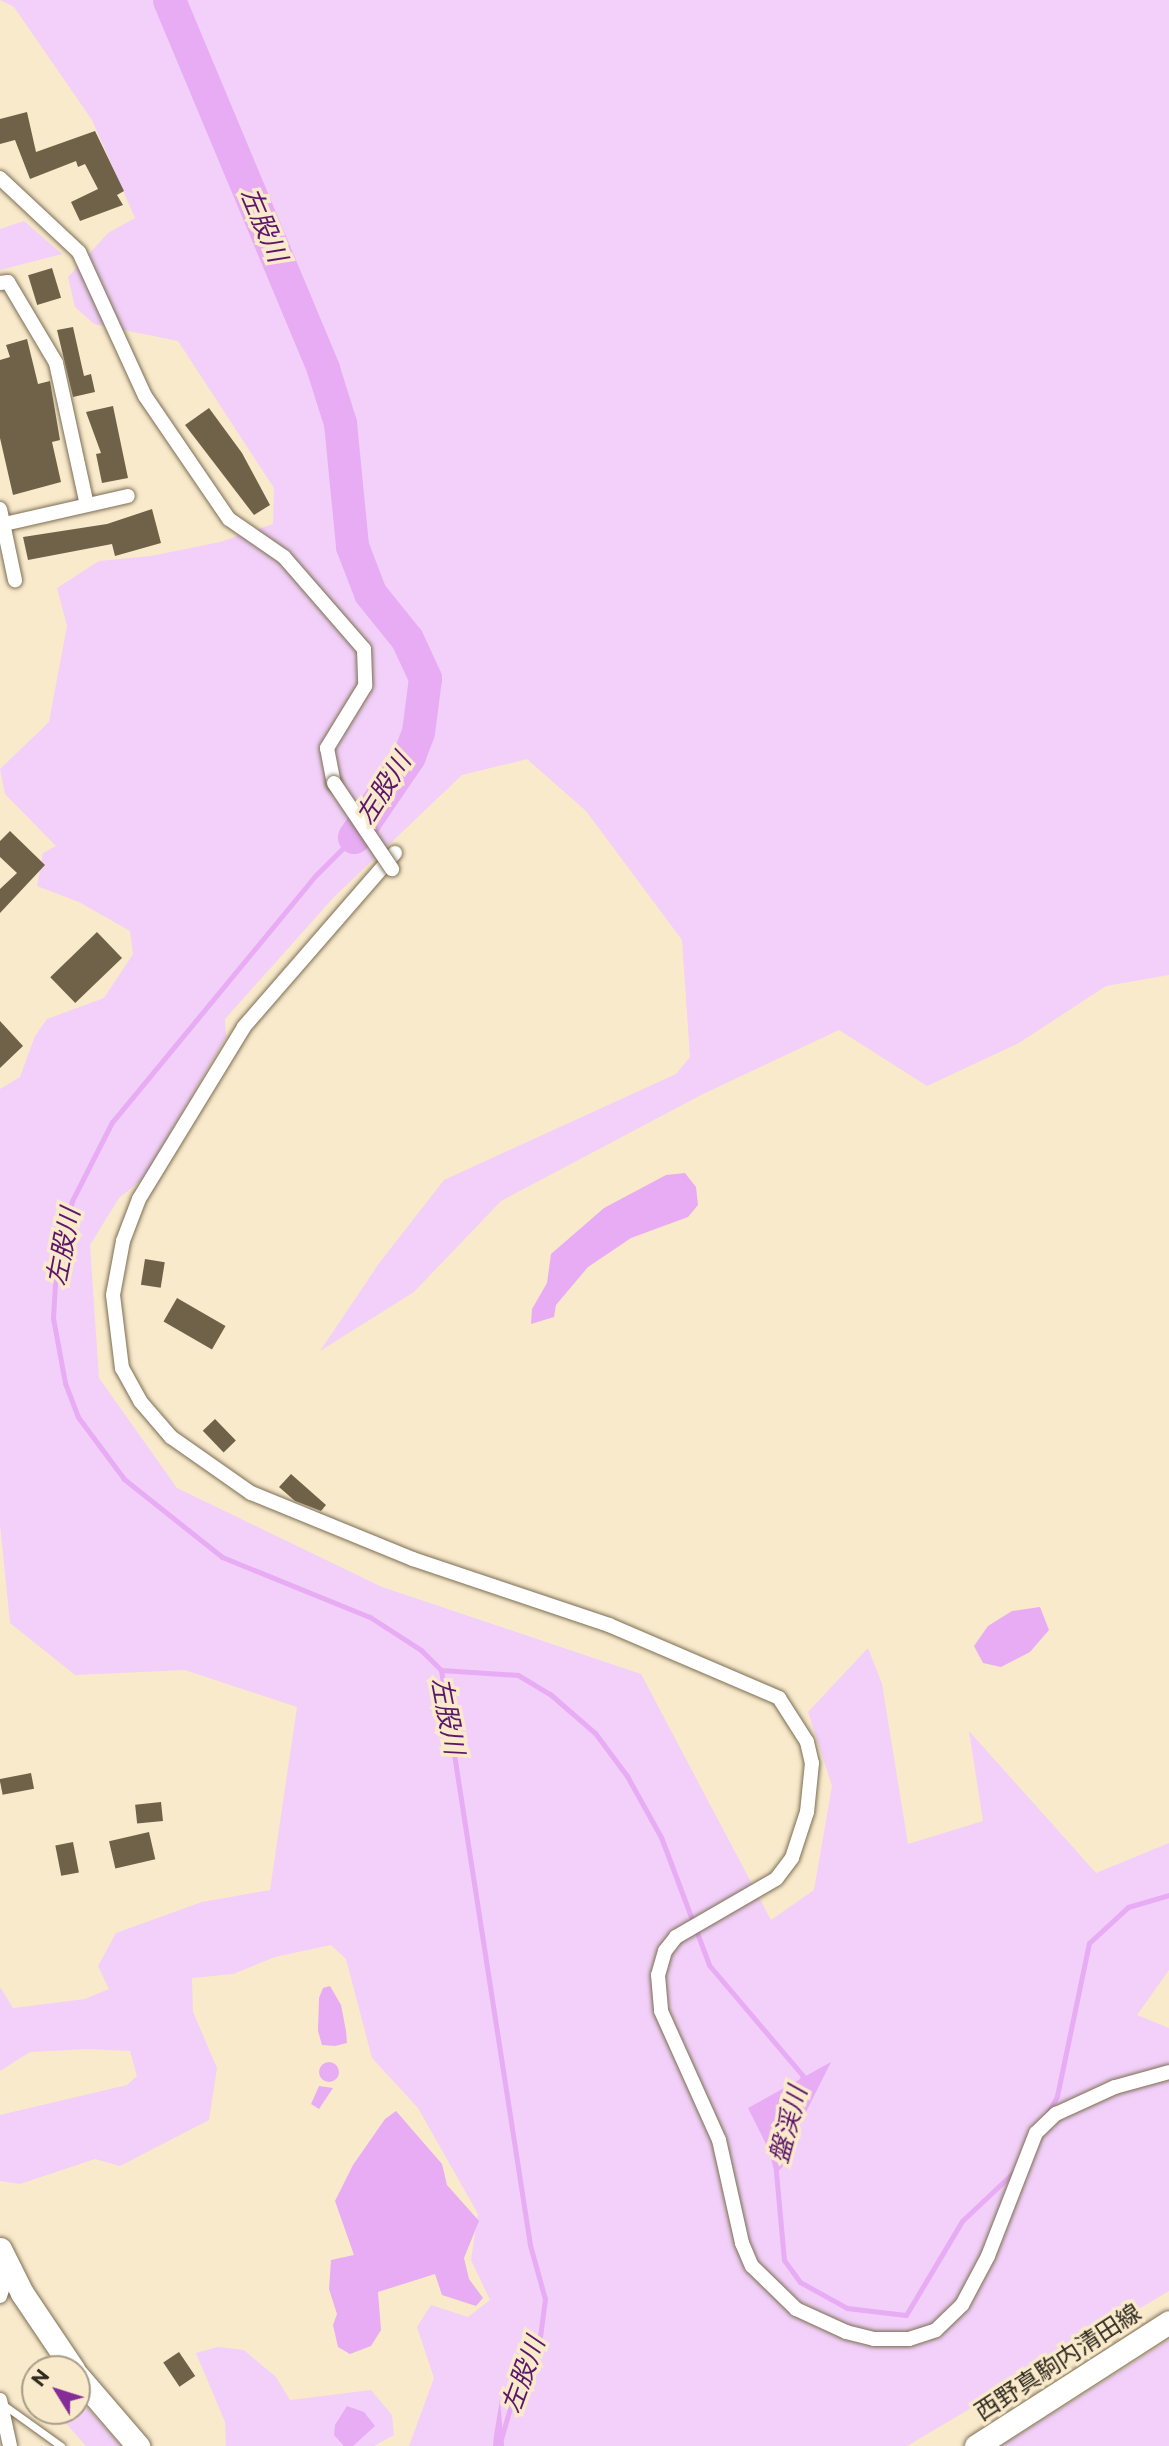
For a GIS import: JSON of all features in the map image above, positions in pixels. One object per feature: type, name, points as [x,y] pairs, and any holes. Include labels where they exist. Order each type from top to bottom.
[{"type":"main road","points":[[4,2259],[64,2355]]},
{"type":"main road","name":"西野真駒内清田線","points":[[976,2446],[1169,2322]]},
{"type":"main road","points":[[91,2391],[138,2446]]},
{"type":"street","points":[[0,178],[79,252],[145,396],[229,519],[284,557],[364,649],[365,685],[327,748],[334,783],[392,869]]},
{"type":"street","points":[[0,283],[8,282],[56,363],[87,505]]},
{"type":"street","points":[[15,580],[1,519],[128,496]]},
{"type":"street","points":[[395,853],[244,1027],[139,1199],[123,1241],[113,1295],[122,1368],[140,1401],[171,1437],[251,1493],[413,1559],[609,1625],[779,1698],[807,1742],[812,1763],[807,1812],[792,1857],[776,1879],[676,1937],[665,1951],[658,1975],[661,2011],[719,2140],[742,2243],[752,2266],[796,2309],[846,2332],[874,2339],[909,2339],[936,2330],[962,2305],[988,2256],[1036,2133],[1056,2114],[1115,2087],[1169,2072]]},
{"type":"street","points":[[0,2296],[4,2259]]},
{"type":"street","points":[[0,2401],[10,2446]]},
{"type":"lane","points":[[0,2401],[61,2446]]},
{"type":"shaded area","points":[[0,0],[1169,0],[1169,975],[1106,986],[1019,1043],[927,1086],[839,1030],[703,1094],[501,1201],[414,1292],[320,1351],[380,1262],[444,1180],[676,1074],[690,1057],[682,940],[586,811],[527,759],[462,775],[334,897],[225,1019],[226,1037],[145,1177],[119,1198],[90,1245],[99,1378],[177,1488],[382,1587],[641,1674],[771,1920],[814,1890],[832,1786],[808,1712],[868,1648],[882,1684],[908,1844],[983,1821],[969,1731],[1096,1873],[1169,1843],[1169,1970],[1137,2015],[1169,2028],[1169,2291],[907,2446],[409,2446],[434,2378],[417,2327],[431,2305],[468,2317],[490,2300],[471,2260],[478,2214],[418,2108],[372,2058],[346,1959],[331,1945],[275,1957],[233,1974],[192,1978],[193,2012],[217,2068],[209,2120],[120,2166],[95,2159],[20,2184],[0,2181],[0,2115],[127,2085],[137,2076],[130,2051],[87,2049],[30,2052],[0,2071],[0,1987],[13,2008],[85,1999],[109,1989],[98,1966],[116,1933],[202,1902],[270,1890],[297,1707],[185,1670],[75,1675],[10,1623],[0,1524],[0,1089],[20,1077],[35,1036],[47,1019],[104,998],[133,954],[130,931],[79,902],[37,886],[43,853],[56,846],[5,794],[0,769],[49,722],[67,626],[57,588],[99,561],[151,556],[220,542],[273,524],[274,488],[178,341],[94,324],[75,307],[68,277],[108,233],[135,218],[92,120],[14,7]]},
{"type":"shaded area","points":[[24,221],[62,254],[0,270],[0,229]]},
{"type":"shaded area","points":[[1169,2340],[1169,2446],[1001,2446]]},
{"type":"shaded area","points":[[218,2347],[244,2350],[276,2377],[290,2400],[371,2390],[392,2415],[394,2435],[374,2446],[226,2446],[225,2422],[196,2353]]},
{"type":"shaded area","points":[[91,2412],[121,2446],[86,2446],[67,2425],[91,2425]]},
{"type":"water","points":[[685,1173],[696,1187],[698,1205],[688,1217],[631,1238],[588,1267],[556,1305],[554,1317],[531,1324],[532,1309],[547,1283],[551,1254],[604,1208],[666,1175]]},
{"type":"water","points":[[1040,1607],[1049,1630],[1030,1652],[1001,1667],[983,1663],[974,1646],[988,1626],[1012,1611]]},
{"type":"water","points":[[330,1986],[341,2005],[347,2043],[335,2046],[322,2045],[318,2031],[319,1998],[323,1988]]},
{"type":"water","points":[[329,2062],[336,2065],[339,2072],[336,2079],[329,2082],[322,2079],[319,2072],[322,2065]]},
{"type":"water","points":[[831,2062],[806,2112],[795,2122],[795,2153],[775,2175],[769,2150],[748,2108]]},
{"type":"water","points":[[319,2086],[333,2088],[319,2109],[311,2104]]},
{"type":"water","points":[[396,2111],[442,2164],[447,2185],[479,2221],[464,2258],[469,2279],[483,2298],[476,2306],[442,2295],[435,2274],[378,2292],[381,2330],[371,2346],[350,2354],[338,2347],[333,2325],[337,2314],[329,2289],[331,2260],[354,2255],[335,2201],[353,2165],[385,2119]]},
{"type":"water","points":[[500,2400],[504,2446],[493,2446],[494,2435]]},
{"type":"water","points":[[347,2406],[364,2412],[375,2426],[353,2446],[344,2446],[334,2435],[335,2425]]},
{"type":"building","points":[[27,112],[36,152],[95,131],[124,191],[117,195],[123,205],[80,221],[71,202],[98,189],[85,164],[78,167],[76,161],[30,179],[15,140],[0,144],[0,119]]},
{"type":"building","points":[[52,268],[61,298],[37,305],[28,275]]},
{"type":"building","points":[[73,327],[84,376],[91,374],[95,392],[73,397],[57,330]]},
{"type":"building","points":[[27,339],[38,384],[50,381],[60,440],[52,442],[61,482],[13,495],[0,438],[0,360],[10,357],[6,345]]},
{"type":"building","points":[[113,406],[128,478],[102,483],[96,454],[101,453],[86,412]]},
{"type":"building","points":[[209,408],[242,453],[270,505],[254,515],[185,425]]},
{"type":"building","points":[[152,509],[161,543],[115,556],[112,544],[28,560],[23,537],[107,524]]},
{"type":"building","points":[[10,831],[45,865],[0,913],[0,889],[17,873],[0,857],[0,841]]},
{"type":"building","points":[[97,932],[122,958],[75,1003],[50,977]]},
{"type":"building","points":[[0,1021],[23,1046],[0,1068]]},
{"type":"building","points":[[145,1259],[165,1262],[161,1288],[141,1285]]},
{"type":"building","points":[[177,1298],[225,1326],[212,1349],[163,1321]]},
{"type":"building","points":[[215,1419],[236,1441],[224,1452],[203,1431]]},
{"type":"building","points":[[291,1474],[326,1505],[321,1511],[295,1501],[279,1487]]},
{"type":"building","points":[[31,1773],[34,1789],[3,1795],[0,1779]]},
{"type":"building","points":[[161,1802],[163,1821],[137,1824],[135,1805]]},
{"type":"building","points":[[149,1832],[155,1859],[115,1869],[109,1841]]},
{"type":"building","points":[[73,1842],[79,1872],[61,1876],[55,1845]]},
{"type":"building","points":[[179,2352],[195,2376],[179,2387],[163,2363]]},
{"type":"waterway","name":"左股川","points":[[169,0],[323,369],[340,423],[352,546],[370,593],[407,639],[425,678],[418,732],[409,756],[354,837]]},
{"type":"waterway","name":"左股川","points":[[354,837],[315,876],[112,1122],[72,1201],[56,1267],[53,1318],[65,1383],[78,1417],[124,1479],[222,1557],[370,1617],[421,1650],[441,1670],[530,2245],[545,2299],[539,2344],[520,2374],[499,2446]]},
{"type":"waterway","name":"盤渓川","points":[[441,1670],[518,1675],[550,1694],[595,1733],[627,1776],[661,1837],[709,1965],[803,2076],[801,2081]]},
{"type":"waterway","name":"盤渓川","points":[[1045,2118],[1057,2096],[1089,1943],[1128,1907],[1169,1895]]},
{"type":"waterway","name":"盤渓川","points":[[776,2172],[784,2260],[800,2282],[847,2308],[906,2315],[962,2221],[1017,2169]]}]
